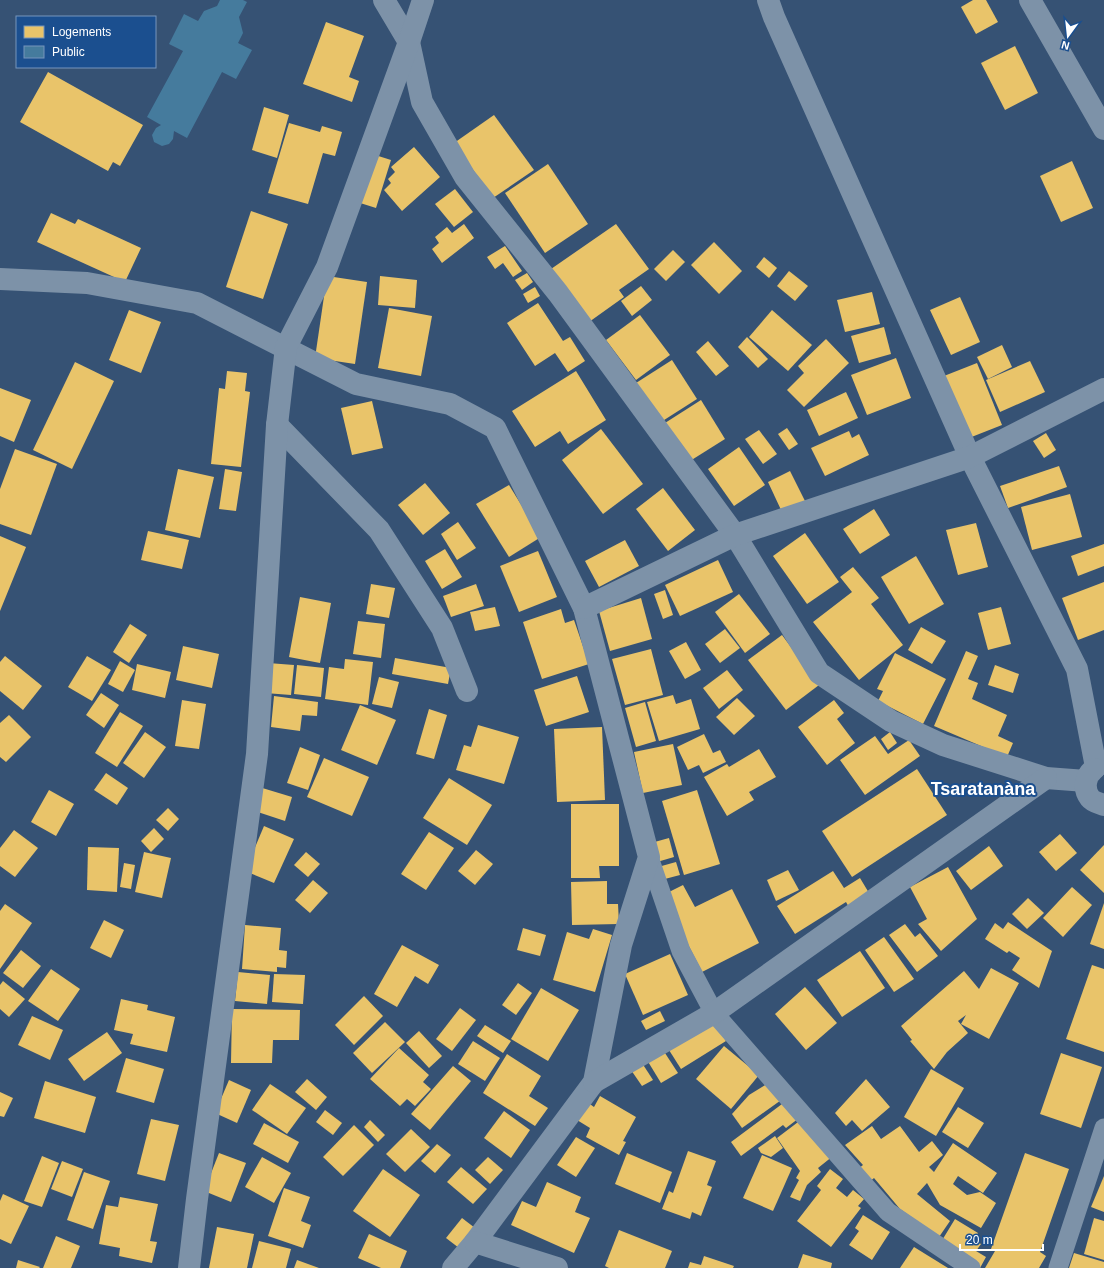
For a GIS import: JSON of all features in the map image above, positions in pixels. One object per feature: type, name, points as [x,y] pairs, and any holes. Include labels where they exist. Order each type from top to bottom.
[{"type":"street","points":[[384,0],[409,42],[422,102],[465,177],[558,294],[735,535],[820,673],[891,721],[943,745],[1046,778],[1095,771]]},
{"type":"street","points":[[190,1268],[198,1191],[257,754],[277,425],[286,347],[327,267],[423,0]]},
{"type":"street","points":[[768,0],[774,17],[970,457],[1077,669],[1095,771],[1086,789],[1090,798],[1097,803],[1104,805]]},
{"type":"street","points":[[1030,0],[1104,129]]},
{"type":"street","points":[[0,279],[87,283],[197,303],[356,384],[450,404],[496,428],[584,608],[649,857],[681,951],[714,1014],[888,1212],[971,1268]]},
{"type":"street","points":[[584,608],[735,535],[970,457],[1104,389]]},
{"type":"street","points":[[277,425],[379,530],[442,628],[467,691]]},
{"type":"street","points":[[453,1268],[475,1242],[594,1082],[714,1014],[1046,778]]},
{"type":"street","points":[[594,1082],[621,945],[649,857]]},
{"type":"street","points":[[1058,1268],[1104,1128]]},
{"type":"street","points":[[475,1242],[557,1268]]},
{"type":"building: Logements","points":[[973,0],[986,0],[998,22],[976,34],[961,7]]},
{"type":"building: Logements","points":[[326,22],[364,36],[349,77],[359,81],[352,102],[303,84]]},
{"type":"building: Logements","points":[[1015,46],[1038,93],[1005,110],[981,63]]},
{"type":"building: Logements","points":[[48,72],[143,125],[120,166],[113,162],[108,171],[20,122]]},
{"type":"building: Logements","points":[[264,107],[289,115],[277,158],[252,150]]},
{"type":"building: Logements","points":[[494,115],[534,170],[493,198],[454,143]]},
{"type":"building: Logements","points":[[289,123],[320,132],[322,126],[342,132],[335,156],[323,153],[308,204],[268,193]]},
{"type":"building: Logements","points":[[414,147],[440,177],[402,211],[384,190],[391,183],[388,179],[395,172],[391,167]]},
{"type":"building: Logements","points":[[372,154],[391,160],[376,208],[357,202]]},
{"type":"building: Logements","points":[[1072,161],[1093,208],[1061,222],[1040,176]]},
{"type":"building: Logements","points":[[548,164],[588,224],[545,253],[505,193]]},
{"type":"building: Logements","points":[[455,189],[473,212],[454,227],[435,204]]},
{"type":"building: Logements","points":[[251,211],[288,224],[263,299],[226,287]]},
{"type":"building: Logements","points":[[51,213],[75,224],[78,219],[141,248],[125,282],[37,242]]},
{"type":"building: Logements","points":[[464,224],[474,238],[442,263],[432,249],[439,243],[435,237],[447,227],[452,233]]},
{"type":"building: Logements","points":[[616,224],[649,269],[619,290],[624,297],[589,322],[551,269]]},
{"type":"building: Logements","points":[[714,242],[742,271],[719,294],[691,265]]},
{"type":"building: Logements","points":[[505,246],[522,271],[513,277],[503,263],[495,269],[487,257]]},
{"type":"building: Logements","points":[[673,250],[685,262],[666,281],[654,269]]},
{"type":"building: Logements","points":[[764,257],[777,268],[769,278],[756,267]]},
{"type":"building: Logements","points":[[789,271],[808,286],[795,301],[777,286]]},
{"type":"building: Logements","points":[[527,273],[533,282],[522,290],[515,280]]},
{"type":"building: Logements","points":[[327,276],[367,282],[355,364],[315,358]]},
{"type":"building: Logements","points":[[380,276],[417,280],[415,308],[378,305]]},
{"type":"building: Logements","points":[[641,286],[652,300],[632,316],[621,301]]},
{"type":"building: Logements","points":[[535,287],[540,296],[528,303],[523,294]]},
{"type":"building: Logements","points":[[872,292],[880,324],[845,332],[837,300]]},
{"type":"building: Logements","points":[[960,297],[980,342],[951,355],[930,310]]},
{"type":"building: Logements","points":[[538,303],[563,341],[570,337],[585,361],[568,372],[555,353],[535,366],[507,323]]},
{"type":"building: Logements","points":[[389,308],[432,316],[421,376],[378,368]]},
{"type":"building: Logements","points":[[129,310],[161,322],[141,373],[109,360]]},
{"type":"building: Logements","points":[[772,310],[812,345],[788,371],[749,337]]},
{"type":"building: Logements","points":[[640,315],[670,355],[636,380],[606,340]]},
{"type":"building: Logements","points":[[884,327],[891,354],[859,363],[851,336]]},
{"type":"building: Logements","points":[[747,337],[768,359],[758,368],[738,347]]},
{"type":"building: Logements","points":[[826,339],[849,363],[804,407],[787,390],[804,373],[798,366]]},
{"type":"building: Logements","points":[[708,341],[729,366],[716,376],[696,352]]},
{"type":"building: Logements","points":[[1002,345],[1012,367],[988,379],[977,357]]},
{"type":"building: Logements","points":[[896,358],[911,398],[867,415],[851,375]]},
{"type":"building: Logements","points":[[672,360],[697,399],[661,422],[636,383]]},
{"type":"building: Logements","points":[[1030,361],[1045,392],[1000,412],[986,380]]},
{"type":"building: Logements","points":[[75,362],[114,381],[72,469],[33,450]]},
{"type":"building: Logements","points":[[977,363],[1002,425],[969,438],[944,376]]},
{"type":"building: Logements","points":[[227,371],[247,373],[245,391],[250,392],[241,467],[211,464],[219,388],[225,389]]},
{"type":"building: Logements","points":[[576,371],[606,420],[568,444],[560,431],[535,447],[512,411]]},
{"type":"building: Logements","points":[[0,388],[31,400],[14,442],[0,436]]},
{"type":"building: Logements","points":[[846,392],[858,418],[819,436],[807,410]]},
{"type":"building: Logements","points":[[701,400],[725,439],[690,461],[665,423]]},
{"type":"building: Logements","points":[[372,401],[383,448],[352,455],[341,408]]},
{"type":"building: Logements","points":[[787,428],[798,444],[789,450],[778,434]]},
{"type":"building: Logements","points":[[601,429],[643,484],[603,514],[562,460]]},
{"type":"building: Logements","points":[[759,430],[777,454],[763,464],[745,439]]},
{"type":"building: Logements","points":[[849,431],[852,438],[859,434],[869,455],[825,476],[811,448]]},
{"type":"building: Logements","points":[[1046,433],[1056,450],[1044,458],[1033,441]]},
{"type":"building: Logements","points":[[739,447],[765,485],[734,506],[708,469]]},
{"type":"building: Logements","points":[[15,449],[57,464],[31,535],[0,524],[0,489]]},
{"type":"building: Logements","points":[[1059,466],[1067,487],[1008,508],[1000,486]]},
{"type":"building: Logements","points":[[178,469],[214,477],[200,538],[165,530]]},
{"type":"building: Logements","points":[[225,469],[242,472],[236,511],[219,509]]},
{"type":"building: Logements","points":[[790,471],[805,501],[782,512],[768,482]]},
{"type":"building: Logements","points":[[425,483],[450,513],[423,535],[398,505]]},
{"type":"building: Logements","points":[[509,485],[541,537],[509,557],[476,504]]},
{"type":"building: Logements","points":[[663,488],[695,530],[668,551],[636,509]]},
{"type":"building: Logements","points":[[1070,494],[1082,537],[1032,550],[1021,507]]},
{"type":"building: Logements","points":[[874,509],[890,535],[860,554],[843,529]]},
{"type":"building: Logements","points":[[458,522],[476,548],[457,560],[441,534]]},
{"type":"building: Logements","points":[[976,523],[988,567],[958,575],[946,530]]},
{"type":"building: Logements","points":[[148,531],[189,540],[182,569],[141,560]]},
{"type":"building: Logements","points":[[805,533],[839,582],[807,604],[773,556]]},
{"type":"building: Logements","points":[[0,536],[26,547],[0,611]]},
{"type":"building: Logements","points":[[625,540],[639,566],[599,587],[585,561]]},
{"type":"building: Logements","points":[[1104,544],[1104,566],[1078,576],[1071,556]]},
{"type":"building: Logements","points":[[445,549],[462,577],[442,589],[425,561]]},
{"type":"building: Logements","points":[[538,551],[557,597],[519,612],[500,566]]},
{"type":"building: Logements","points":[[916,556],[944,604],[909,624],[881,577]]},
{"type":"building: Logements","points":[[718,560],[733,592],[680,616],[665,585]]},
{"type":"building: Logements","points":[[853,567],[879,598],[871,604],[903,645],[859,680],[813,622],[852,592],[840,577]]},
{"type":"building: Logements","points":[[1104,582],[1104,630],[1078,640],[1062,598]]},
{"type":"building: Logements","points":[[371,584],[395,588],[389,618],[366,614]]},
{"type":"building: Logements","points":[[476,584],[484,606],[451,617],[443,596]]},
{"type":"building: Logements","points":[[665,590],[673,615],[663,619],[654,594]]},
{"type":"building: Logements","points":[[739,594],[770,634],[745,653],[715,612]]},
{"type":"building: Logements","points":[[300,597],[331,603],[320,663],[289,657]]},
{"type":"building: Logements","points":[[641,598],[652,639],[610,651],[599,611]]},
{"type":"building: Logements","points":[[495,607],[500,626],[475,631],[470,612]]},
{"type":"building: Logements","points":[[1001,607],[1011,644],[988,650],[978,613]]},
{"type":"building: Logements","points":[[561,609],[565,623],[574,620],[589,664],[542,679],[523,622]]},
{"type":"building: Logements","points":[[358,621],[385,624],[381,658],[353,654]]},
{"type":"building: Logements","points":[[130,624],[147,635],[129,663],[113,652]]},
{"type":"building: Logements","points":[[921,627],[946,641],[932,664],[908,650]]},
{"type":"building: Logements","points":[[725,629],[740,648],[720,663],[705,644]]},
{"type":"building: Logements","points":[[782,635],[819,685],[786,710],[748,660]]},
{"type":"building: Logements","points":[[686,642],[701,670],[685,679],[669,651]]},
{"type":"building: Logements","points":[[183,646],[219,654],[212,688],[176,680]]},
{"type":"building: Logements","points":[[651,649],[663,695],[625,705],[612,659]]},
{"type":"building: Logements","points":[[966,651],[978,656],[968,679],[978,683],[972,699],[1007,715],[998,736],[1013,743],[1007,757],[934,726]]},
{"type":"building: Logements","points":[[895,653],[946,679],[923,724],[878,701],[883,691],[877,689]]},
{"type":"building: Logements","points":[[5,656],[42,686],[23,710],[0,691],[0,662]]},
{"type":"building: Logements","points":[[87,656],[111,670],[92,701],[68,687]]},
{"type":"building: Logements","points":[[395,658],[451,668],[448,684],[392,674]]},
{"type":"building: Logements","points":[[345,659],[373,662],[368,705],[325,699],[329,667],[344,669]]},
{"type":"building: Logements","points":[[120,661],[135,670],[123,692],[108,684]]},
{"type":"building: Logements","points":[[268,663],[294,665],[291,695],[265,693]]},
{"type":"building: Logements","points":[[137,664],[171,672],[165,698],[132,690]]},
{"type":"building: Logements","points":[[297,665],[324,668],[321,697],[294,694]]},
{"type":"building: Logements","points":[[995,665],[1019,674],[1013,693],[988,685]]},
{"type":"building: Logements","points":[[727,670],[743,690],[719,709],[703,688]]},
{"type":"building: Logements","points":[[577,676],[589,712],[546,726],[534,690]]},
{"type":"building: Logements","points":[[379,677],[399,682],[392,708],[372,704]]},
{"type":"building: Logements","points":[[101,693],[119,705],[104,728],[86,715]]},
{"type":"building: Logements","points":[[673,695],[676,704],[691,699],[700,729],[659,741],[647,702]]},
{"type":"building: Logements","points":[[274,696],[318,702],[317,716],[302,715],[300,731],[271,727]]},
{"type":"building: Logements","points":[[737,698],[755,716],[734,735],[716,717]]},
{"type":"building: Logements","points":[[182,700],[206,704],[199,749],[175,746]]},
{"type":"building: Logements","points":[[834,700],[844,713],[837,719],[855,743],[827,765],[798,727]]},
{"type":"building: Logements","points":[[645,702],[656,741],[636,747],[625,708]]},
{"type":"building: Logements","points":[[360,705],[396,720],[377,765],[341,750]]},
{"type":"building: Logements","points":[[429,709],[447,715],[434,759],[416,754]]},
{"type":"building: Logements","points":[[120,712],[143,726],[117,767],[95,753]]},
{"type":"building: Logements","points":[[9,715],[31,737],[6,762],[0,757],[0,723]]},
{"type":"building: Logements","points":[[478,725],[519,737],[504,784],[456,770],[464,745],[471,747]]},
{"type":"building: Logements","points":[[602,727],[605,800],[557,802],[554,729]]},
{"type":"building: Logements","points":[[145,732],[166,747],[144,778],[123,763]]},
{"type":"building: Logements","points":[[890,732],[897,743],[888,750],[881,739]]},
{"type":"building: Logements","points":[[704,734],[713,753],[720,750],[726,762],[703,773],[699,765],[688,770],[677,747]]},
{"type":"building: Logements","points":[[875,736],[888,754],[909,740],[920,756],[865,795],[840,760]]},
{"type":"building: Logements","points":[[673,744],[682,785],[643,793],[634,752]]},
{"type":"building: Logements","points":[[300,747],[320,755],[308,790],[287,783]]},
{"type":"building: Logements","points":[[759,749],[776,777],[749,792],[754,800],[727,816],[704,777],[727,764],[729,767]]},
{"type":"building: Logements","points":[[324,758],[369,777],[352,816],[307,797]]},
{"type":"building: Logements","points":[[917,769],[947,815],[852,877],[822,831]]},
{"type":"building: Logements","points":[[106,773],[128,788],[117,805],[94,790]]},
{"type":"building: Logements","points":[[449,778],[492,805],[467,845],[423,818]]},
{"type":"building: Logements","points":[[259,787],[292,797],[285,821],[252,810]]},
{"type":"building: Logements","points":[[49,790],[74,804],[56,836],[31,822]]},
{"type":"building: Logements","points":[[697,790],[720,864],[684,875],[662,801]]},
{"type":"building: Logements","points":[[571,804],[619,804],[619,866],[599,866],[600,878],[571,878]]},
{"type":"building: Logements","points":[[168,808],[179,819],[168,831],[156,820]]},
{"type":"building: Logements","points":[[264,826],[294,839],[274,883],[245,871]]},
{"type":"building: Logements","points":[[154,828],[164,839],[151,852],[141,841]]},
{"type":"building: Logements","points":[[14,830],[38,848],[15,877],[0,866],[0,848]]},
{"type":"building: Logements","points":[[429,832],[454,848],[426,890],[401,874]]},
{"type":"building: Logements","points":[[1060,834],[1077,853],[1056,871],[1039,852]]},
{"type":"building: Logements","points":[[669,838],[674,857],[657,862],[651,843]]},
{"type":"building: Logements","points":[[1104,845],[1104,893],[1080,870]]},
{"type":"building: Logements","points":[[989,846],[1003,866],[971,890],[956,871]]},
{"type":"building: Logements","points":[[88,847],[119,848],[117,892],[87,890]]},
{"type":"building: Logements","points":[[476,850],[493,864],[475,885],[458,871]]},
{"type":"building: Logements","points":[[144,852],[171,858],[162,898],[135,892]]},
{"type":"building: Logements","points":[[306,852],[320,864],[308,877],[294,865]]},
{"type":"building: Logements","points":[[676,862],[680,875],[661,880],[658,867]]},
{"type":"building: Logements","points":[[124,863],[135,865],[131,889],[120,887]]},
{"type":"building: Logements","points":[[948,867],[977,919],[941,951],[918,924],[927,919],[910,887]]},
{"type":"building: Logements","points":[[788,870],[799,890],[776,901],[767,880]]},
{"type":"building: Logements","points":[[833,871],[844,888],[860,878],[872,898],[851,911],[846,902],[795,934],[777,906]]},
{"type":"building: Logements","points":[[313,880],[328,893],[310,913],[295,900]]},
{"type":"building: Logements","points":[[607,881],[607,904],[618,904],[619,924],[572,925],[571,882]]},
{"type":"building: Logements","points":[[683,885],[695,907],[732,889],[759,943],[702,972],[663,895]]},
{"type":"building: Logements","points":[[1072,887],[1092,905],[1063,937],[1043,918]]},
{"type":"building: Logements","points":[[1028,898],[1044,913],[1027,929],[1012,914]]},
{"type":"building: Logements","points":[[1104,903],[1104,949],[1090,944]]},
{"type":"building: Logements","points":[[5,904],[32,923],[0,969],[0,911]]},
{"type":"building: Logements","points":[[104,920],[124,930],[111,958],[90,948]]},
{"type":"building: Logements","points":[[1008,922],[1052,951],[1039,988],[1012,970],[1020,958],[1009,951],[1007,953],[985,939],[995,923],[1003,929]]},
{"type":"building: Logements","points":[[905,924],[915,937],[920,933],[938,956],[917,972],[889,935]]},
{"type":"building: Logements","points":[[245,925],[281,928],[279,950],[287,951],[286,968],[277,967],[277,972],[242,969]]},
{"type":"building: Logements","points":[[523,928],[546,935],[540,956],[517,950]]},
{"type":"building: Logements","points":[[593,929],[612,935],[595,992],[553,980],[567,932],[589,939]]},
{"type":"building: Logements","points":[[884,937],[914,979],[894,992],[865,950]]},
{"type":"building: Logements","points":[[402,945],[439,965],[428,984],[415,976],[397,1007],[374,994]]},
{"type":"building: Logements","points":[[21,950],[41,966],[23,988],[3,973]]},
{"type":"building: Logements","points":[[860,951],[885,988],[842,1017],[817,980]]},
{"type":"building: Logements","points":[[670,954],[688,995],[643,1015],[625,974]]},
{"type":"building: Logements","points":[[1092,965],[1104,969],[1104,1052],[1066,1039]]},
{"type":"building: Logements","points":[[991,968],[1019,983],[989,1039],[961,1024],[966,1015],[958,1021],[968,1033],[947,1052],[934,1069],[910,1041],[912,1040],[901,1026],[964,971],[979,989]]},
{"type":"building: Logements","points":[[51,969],[80,989],[58,1021],[28,1001]]},
{"type":"building: Logements","points":[[238,972],[270,975],[267,1004],[235,1001]]},
{"type":"building: Logements","points":[[274,974],[305,975],[303,1004],[272,1002]]},
{"type":"building: Logements","points":[[3,981],[25,999],[9,1017],[0,1009],[0,985]]},
{"type":"building: Logements","points":[[518,983],[532,993],[516,1015],[502,1005]]},
{"type":"building: Logements","points":[[805,987],[837,1023],[806,1050],[775,1014]]},
{"type":"building: Logements","points":[[541,988],[579,1010],[548,1061],[511,1039]]},
{"type":"building: Logements","points":[[364,996],[383,1016],[354,1045],[335,1025]]},
{"type":"building: Logements","points":[[121,999],[148,1005],[147,1010],[175,1017],[167,1052],[130,1044],[133,1034],[114,1030]]},
{"type":"building: Logements","points":[[460,1008],[476,1020],[452,1051],[436,1039]]},
{"type":"building: Logements","points":[[232,1009],[300,1010],[299,1040],[273,1040],[272,1063],[231,1063]]},
{"type":"building: Logements","points":[[660,1011],[665,1021],[646,1030],[641,1021]]},
{"type":"building: Logements","points":[[32,1016],[63,1030],[50,1060],[18,1045]]},
{"type":"building: Logements","points":[[385,1022],[405,1042],[372,1073],[353,1053]]},
{"type":"building: Logements","points":[[713,1022],[726,1041],[681,1069],[669,1050]]},
{"type":"building: Logements","points":[[485,1025],[511,1041],[503,1053],[477,1036]]},
{"type":"building: Logements","points":[[419,1031],[442,1056],[429,1068],[406,1043]]},
{"type":"building: Logements","points":[[107,1032],[122,1053],[84,1081],[68,1059]]},
{"type":"building: Logements","points":[[473,1041],[500,1058],[485,1081],[458,1064]]},
{"type":"building: Logements","points":[[724,1046],[759,1075],[731,1109],[696,1079]]},
{"type":"building: Logements","points":[[399,1048],[429,1075],[423,1082],[431,1089],[415,1106],[407,1099],[400,1106],[370,1079]]},
{"type":"building: Logements","points":[[663,1050],[678,1073],[661,1083],[647,1060]]},
{"type":"building: Logements","points":[[1061,1053],[1102,1067],[1081,1128],[1040,1114]]},
{"type":"building: Logements","points":[[507,1054],[541,1076],[529,1096],[548,1108],[535,1126],[483,1093]]},
{"type":"building: Logements","points":[[126,1058],[164,1069],[154,1103],[116,1092]]},
{"type":"building: Logements","points":[[642,1063],[653,1080],[642,1086],[631,1070]]},
{"type":"building: Logements","points":[[453,1066],[471,1081],[430,1130],[411,1114]]},
{"type":"building: Logements","points":[[931,1069],[964,1088],[936,1136],[904,1117]]},
{"type":"building: Logements","points":[[780,1076],[791,1093],[742,1128],[732,1114],[749,1095]]},
{"type":"building: Logements","points":[[307,1079],[327,1097],[316,1110],[295,1092]]},
{"type":"building: Logements","points":[[866,1079],[890,1107],[862,1131],[852,1120],[846,1126],[835,1113]]},
{"type":"building: Logements","points":[[229,1080],[251,1090],[237,1123],[215,1113]]},
{"type":"building: Logements","points":[[45,1081],[96,1097],[85,1133],[34,1118]]},
{"type":"building: Logements","points":[[270,1084],[306,1108],[287,1134],[252,1110]]},
{"type":"building: Logements","points":[[0,1092],[13,1098],[4,1117],[0,1116]]},
{"type":"building: Logements","points":[[600,1096],[636,1117],[623,1141],[626,1142],[619,1155],[586,1137],[590,1128],[577,1120],[587,1102],[594,1107]]},
{"type":"building: Logements","points":[[790,1098],[803,1115],[786,1128],[783,1125],[741,1156],[731,1142]]},
{"type":"building: Logements","points":[[958,1107],[984,1123],[968,1148],[942,1132]]},
{"type":"building: Logements","points":[[325,1110],[342,1123],[333,1135],[316,1122]]},
{"type":"building: Logements","points":[[504,1111],[530,1130],[511,1158],[484,1138]]},
{"type":"building: Logements","points":[[806,1116],[833,1156],[818,1168],[821,1172],[807,1185],[800,1201],[790,1197],[799,1180],[796,1178],[800,1171],[777,1138]]},
{"type":"building: Logements","points":[[151,1119],[179,1125],[165,1181],[137,1174]]},
{"type":"building: Logements","points":[[370,1120],[385,1135],[378,1142],[364,1127]]},
{"type":"building: Logements","points":[[264,1123],[299,1142],[288,1163],[253,1144]]},
{"type":"building: Logements","points":[[354,1125],[374,1145],[343,1176],[323,1157]]},
{"type":"building: Logements","points":[[872,1126],[881,1139],[900,1126],[919,1152],[932,1141],[943,1155],[929,1167],[934,1172],[953,1143],[997,1173],[983,1193],[958,1176],[953,1184],[967,1195],[980,1192],[996,1203],[981,1228],[940,1205],[927,1183],[917,1194],[950,1221],[939,1237],[900,1209],[874,1178],[867,1184],[858,1169],[863,1165],[845,1145]]},
{"type":"building: Logements","points":[[411,1129],[430,1147],[405,1172],[386,1154]]},
{"type":"building: Logements","points":[[775,1136],[783,1148],[771,1157],[761,1153],[758,1148]]},
{"type":"building: Logements","points":[[576,1137],[595,1148],[576,1177],[557,1165]]},
{"type":"building: Logements","points":[[437,1144],[451,1155],[435,1173],[421,1161]]},
{"type":"building: Logements","points":[[688,1151],[716,1161],[707,1185],[712,1187],[701,1216],[692,1212],[690,1219],[662,1209],[669,1191],[673,1193]]},
{"type":"building: Logements","points":[[219,1153],[246,1163],[231,1202],[204,1191]]},
{"type":"building: Logements","points":[[627,1153],[672,1172],[660,1203],[615,1184]]},
{"type":"building: Logements","points":[[1025,1153],[1069,1169],[1040,1252],[1046,1256],[1039,1268],[985,1268],[995,1251],[991,1249]]},
{"type":"building: Logements","points":[[762,1155],[792,1168],[773,1211],[743,1198]]},
{"type":"building: Logements","points":[[42,1156],[59,1163],[42,1207],[24,1201]]},
{"type":"building: Logements","points":[[262,1157],[291,1173],[274,1203],[245,1187]]},
{"type":"building: Logements","points":[[488,1157],[503,1170],[490,1184],[475,1170]]},
{"type":"building: Logements","points":[[62,1161],[83,1169],[72,1197],[51,1189]]},
{"type":"building: Logements","points":[[461,1167],[487,1189],[473,1204],[447,1182]]},
{"type":"building: Logements","points":[[383,1169],[420,1195],[390,1237],[353,1211]]},
{"type":"building: Logements","points":[[830,1169],[843,1179],[836,1188],[847,1197],[853,1190],[864,1199],[858,1206],[861,1208],[831,1247],[797,1221],[821,1190],[817,1186]]},
{"type":"building: Logements","points":[[84,1172],[110,1181],[93,1229],[67,1220]]},
{"type":"building: Logements","points":[[1104,1176],[1104,1212],[1091,1207]]},
{"type":"building: Logements","points":[[547,1182],[581,1197],[575,1212],[590,1218],[574,1253],[511,1225],[522,1201],[536,1207]]},
{"type":"building: Logements","points":[[284,1188],[310,1197],[301,1221],[311,1225],[303,1248],[268,1236]]},
{"type":"building: Logements","points":[[3,1194],[29,1206],[11,1244],[0,1239],[0,1201]]},
{"type":"building: Logements","points":[[120,1197],[158,1204],[150,1241],[157,1242],[152,1263],[119,1256],[120,1248],[99,1244],[106,1205],[118,1207]]},
{"type":"building: Logements","points":[[863,1215],[890,1232],[872,1260],[849,1245],[859,1231],[855,1228]]},
{"type":"building: Logements","points":[[462,1218],[475,1228],[459,1248],[446,1238]]},
{"type":"building: Logements","points":[[1094,1218],[1104,1221],[1104,1260],[1084,1254]]},
{"type":"building: Logements","points":[[955,1219],[978,1233],[973,1240],[981,1244],[976,1251],[986,1257],[980,1268],[941,1242]]},
{"type":"building: Logements","points":[[217,1227],[254,1234],[247,1268],[209,1268]]},
{"type":"building: Logements","points":[[619,1230],[672,1251],[665,1268],[609,1268],[605,1266]]},
{"type":"building: Logements","points":[[369,1234],[407,1251],[400,1268],[381,1268],[358,1258]]},
{"type":"building: Logements","points":[[56,1236],[80,1246],[71,1268],[43,1268]]},
{"type":"building: Logements","points":[[259,1241],[291,1249],[286,1268],[252,1268]]},
{"type":"building: Logements","points":[[914,1247],[948,1268],[900,1268]]},
{"type":"building: Logements","points":[[1074,1253],[1104,1262],[1104,1268],[1069,1268]]},
{"type":"building: Logements","points":[[803,1254],[832,1263],[831,1268],[798,1268]]},
{"type":"building: Logements","points":[[704,1256],[734,1266],[733,1268],[688,1268],[690,1262],[701,1265]]},
{"type":"building: Logements","points":[[18,1260],[40,1267],[16,1268]]},
{"type":"building: Logements","points":[[297,1260],[319,1268],[294,1268]]},
{"type":"building: Public","points":[[220,0],[243,0],[247,2],[239,17],[243,33],[238,43],[252,50],[236,79],[222,72],[187,138],[174,131],[173,139],[169,144],[162,146],[154,142],[152,135],[156,128],[161,125],[147,117],[183,51],[169,44],[184,14],[198,21],[204,11],[217,6]]},
{"type":"district","name":"Tsaratanàna","points":[[983,789]]}]
